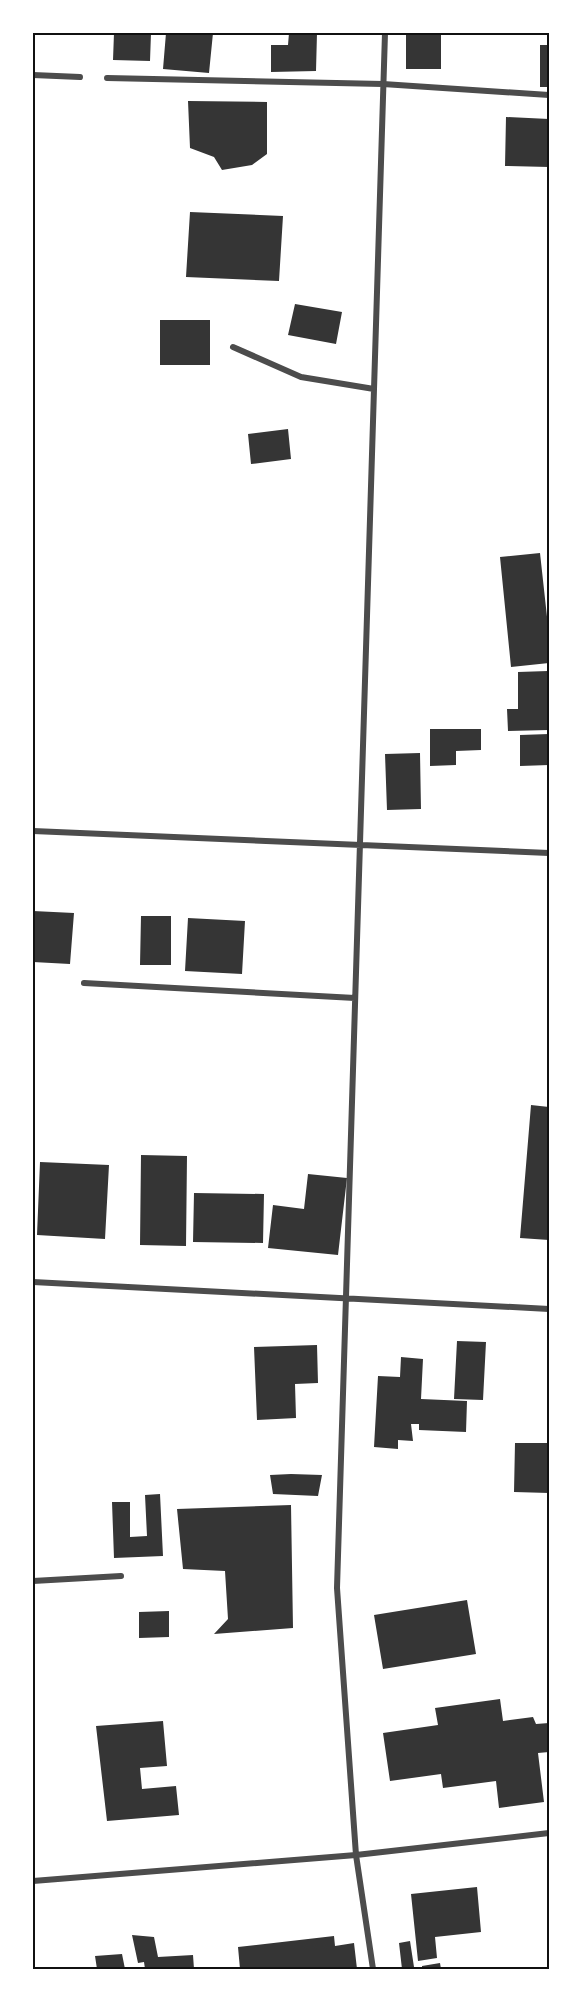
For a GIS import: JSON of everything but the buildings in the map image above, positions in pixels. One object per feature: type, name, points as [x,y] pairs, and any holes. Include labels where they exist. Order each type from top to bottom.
[{"type":"street","points":[[373,1969],[356,1855],[337,1588],[385,33]]},
{"type":"street","points":[[33,75],[80,77]]},
{"type":"street","points":[[107,78],[383,84],[549,95]]},
{"type":"street","points":[[233,347],[301,377],[374,389]]},
{"type":"street","points":[[33,831],[549,854]]},
{"type":"street","points":[[84,983],[355,998]]},
{"type":"street","points":[[33,1282],[346,1296],[549,1309]]},
{"type":"street","points":[[33,1581],[121,1576]]},
{"type":"street","points":[[33,1881],[356,1855],[549,1833]]}]
